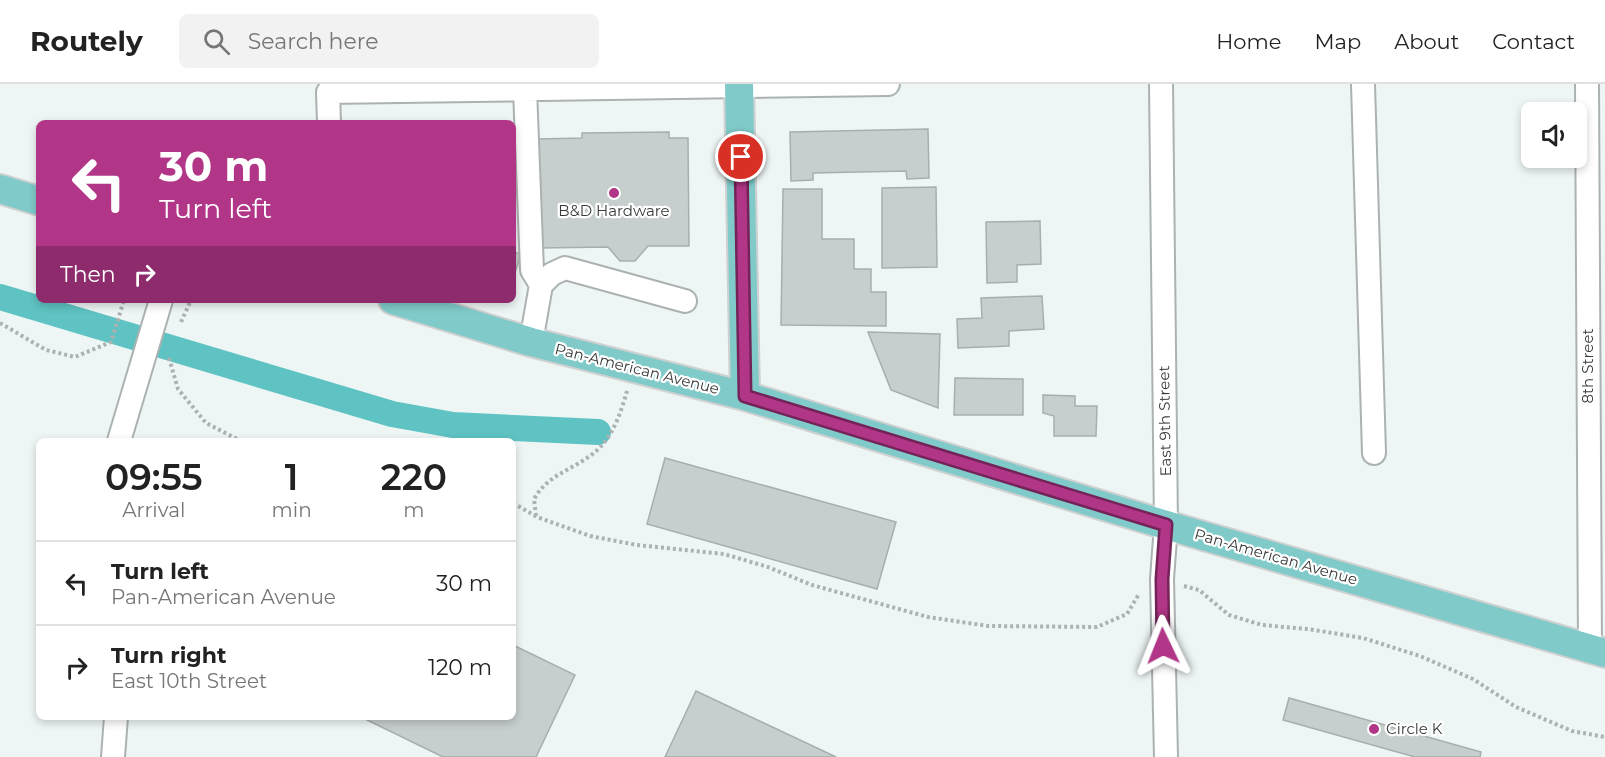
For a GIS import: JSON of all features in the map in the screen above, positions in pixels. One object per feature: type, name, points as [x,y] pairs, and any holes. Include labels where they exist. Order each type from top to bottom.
[{"type":"main road","points":[[739,85],[745,396]]},
{"type":"main road","points":[[0,189],[36,200]]},
{"type":"main road","name":"Pan-American Avenue","points":[[403,303],[531,342],[745,396],[1166,525],[1597,651]]},
{"type":"street","points":[[329,120],[328,88],[525,89],[888,84]]},
{"type":"street","name":"East 9th Street","points":[[1161,84],[1166,525],[1162,579],[1167,757]]},
{"type":"street","points":[[1363,84],[1374,453]]},
{"type":"street","name":"8th Street","points":[[1587,84],[1597,651]]},
{"type":"street","points":[[525,89],[532,270],[541,285]]},
{"type":"street","points":[[531,342],[541,285],[552,274],[565,268],[685,301]]},
{"type":"street","points":[[120,438],[159,307]]},
{"type":"street","points":[[113,757],[116,720]]},
{"type":"path","points":[[0,323],[46,350],[75,357],[111,342],[124,303]]},
{"type":"path","points":[[180,324],[190,303]]},
{"type":"path","points":[[169,358],[178,389],[206,423],[235,438]]},
{"type":"path","points":[[537,517],[534,499],[542,485],[595,452],[609,437],[621,413],[634,368]]},
{"type":"path","points":[[516,505],[537,517],[599,538],[637,545],[724,554],[768,567],[812,585],[867,601],[927,617],[988,626],[1097,627],[1127,614],[1140,592],[1142,573],[1199,590],[1229,615],[1262,625],[1308,629],[1363,638],[1420,656],[1473,679],[1516,707],[1572,731],[1605,737]]},
{"type":"building","points":[[928,129],[929,178],[907,179],[906,171],[813,173],[813,180],[791,181],[790,132]]},
{"type":"building","name":"B&D Hardware","points":[[669,132],[669,138],[688,138],[689,246],[648,246],[635,261],[620,261],[608,247],[540,248],[539,139],[582,138],[582,133]]},
{"type":"building","points":[[936,187],[937,267],[882,268],[882,188]]},
{"type":"building","points":[[783,189],[822,189],[822,239],[854,239],[854,269],[871,269],[871,292],[886,292],[886,326],[781,325]]},
{"type":"building","points":[[1040,221],[1041,264],[1017,265],[1017,282],[987,283],[986,222]]},
{"type":"building","points":[[516,253],[521,254],[516,270]]},
{"type":"building","points":[[1042,296],[1044,329],[1009,331],[1009,346],[958,348],[957,319],[982,318],[981,298]]},
{"type":"building","points":[[868,332],[940,334],[938,408],[891,390]]},
{"type":"building","points":[[955,378],[1023,379],[1023,415],[954,415]]},
{"type":"building","points":[[1043,395],[1075,396],[1075,406],[1097,406],[1096,436],[1054,436],[1054,416],[1043,413]]},
{"type":"building","points":[[665,458],[896,522],[877,589],[647,524]]},
{"type":"building","points":[[516,646],[575,675],[536,757],[443,757],[367,720],[516,720]]},
{"type":"building","points":[[696,691],[836,757],[665,757]]},
{"type":"building","points":[[1289,698],[1481,752],[1480,757],[1415,757],[1283,720]]},
{"type":"waterway","points":[[0,297],[392,414],[453,425],[598,432]]},
{"type":"place","name":"B&D Hardware","points":[[614,193]]},
{"type":"place","name":"Circle K","points":[[1374,729]]},
{"type":"route","points":[[741,157],[745,396],[1166,525],[1162,579],[1163,646]]}]
